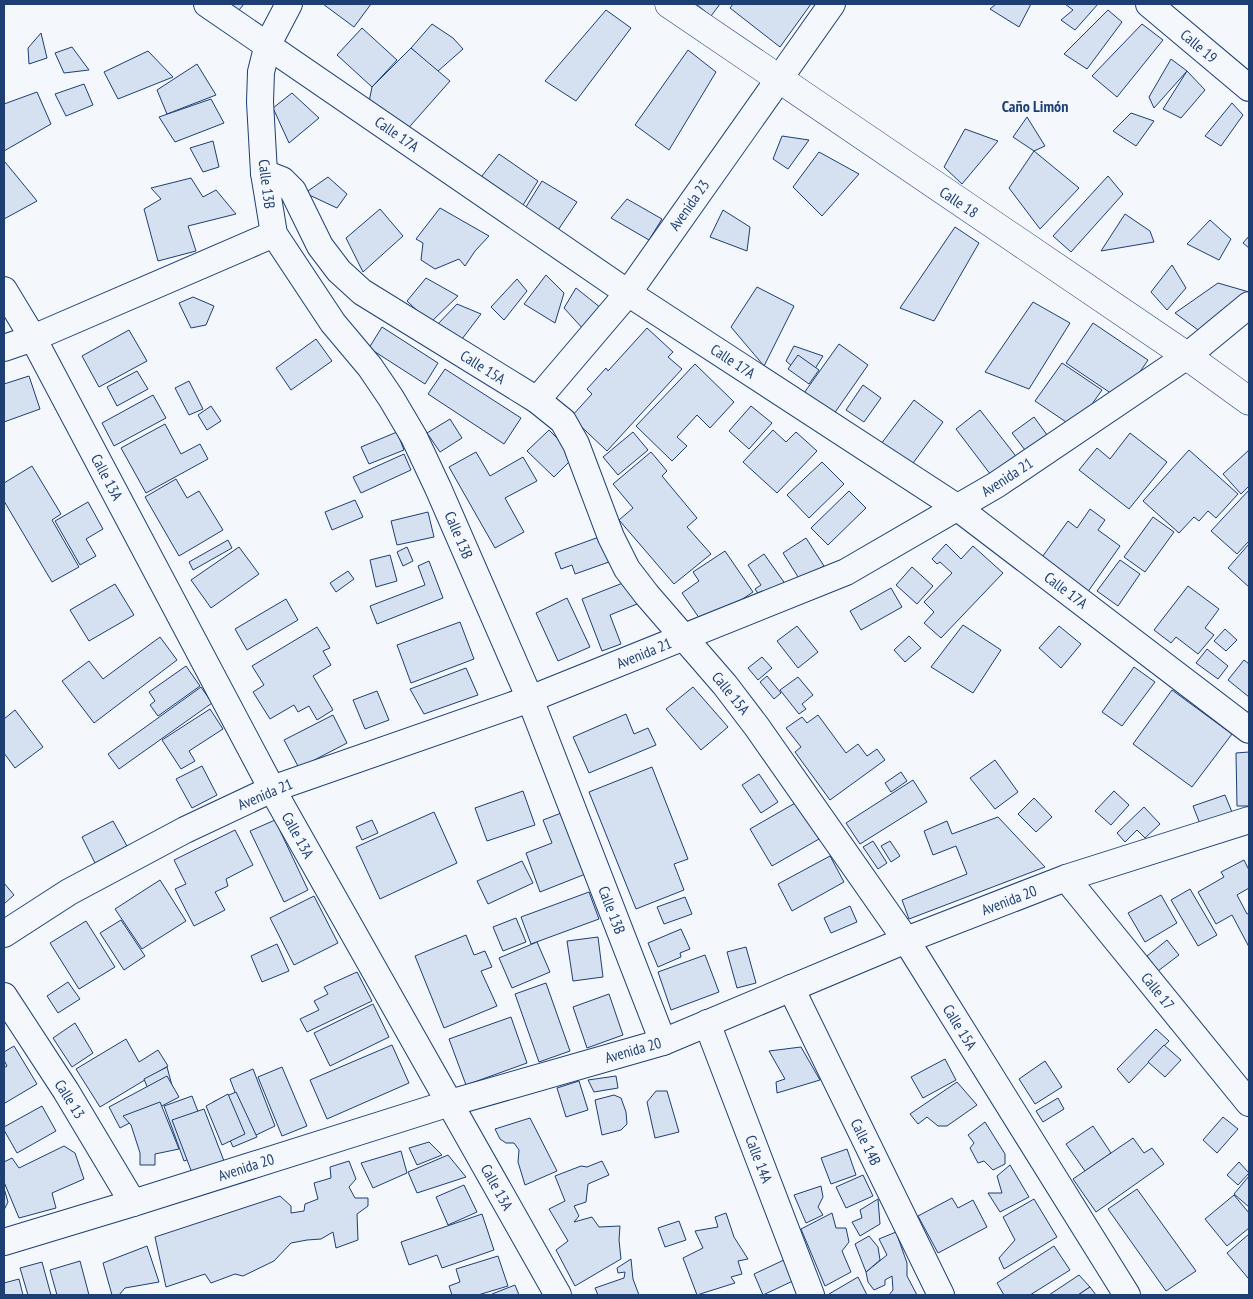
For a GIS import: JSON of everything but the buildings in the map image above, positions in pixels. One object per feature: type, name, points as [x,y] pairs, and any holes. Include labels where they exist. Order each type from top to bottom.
[{"type":"street","name":"Calle 17A","points":[[207,4],[268,44],[628,293],[958,508],[1249,730]]},
{"type":"street","name":"Calle 13B","points":[[289,4],[268,44],[261,72],[264,173],[274,234],[334,323],[370,367],[414,437],[530,699],[663,1042]]},
{"type":"street","name":"Calle 18","points":[[669,4],[1187,356],[1249,401]]},
{"type":"street","name":"Avenida 23","points":[[537,400],[628,293],[832,4]]},
{"type":"street","name":"Calle 19","points":[[1149,4],[1249,88]]},
{"type":"street","name":"Calle 15A","points":[[264,173],[282,180],[293,191],[320,246],[339,271],[362,292],[537,400],[563,421],[576,444],[611,537],[627,568],[646,595],[725,685],[757,727],[906,940],[1127,1295]]},
{"type":"street","points":[[4,348],[33,338],[274,234]]},
{"type":"street","name":"Calle 13A","points":[[4,290],[33,338],[272,789],[558,1295]]},
{"type":"street","name":"Avenida 21","points":[[4,934],[69,892],[185,830],[272,789],[530,699],[846,572],[996,485],[1187,356],[1249,305]]},
{"type":"street","name":"Avenida 20","points":[[4,1242],[450,1103],[663,1042],[906,940],[1066,878],[1249,820]]},
{"type":"street","name":"Calle 17","points":[[1066,878],[1249,1103]]},
{"type":"street","name":"Calle 14B","points":[[791,988],[941,1295]]},
{"type":"street","name":"Calle 13","points":[[4,996],[66,1091],[133,1203]]},
{"type":"street","name":"Calle 14A","points":[[707,1023],[811,1295]]},
{"type":"district","name":"Caño Limón","points":[[1035,106]]}]
